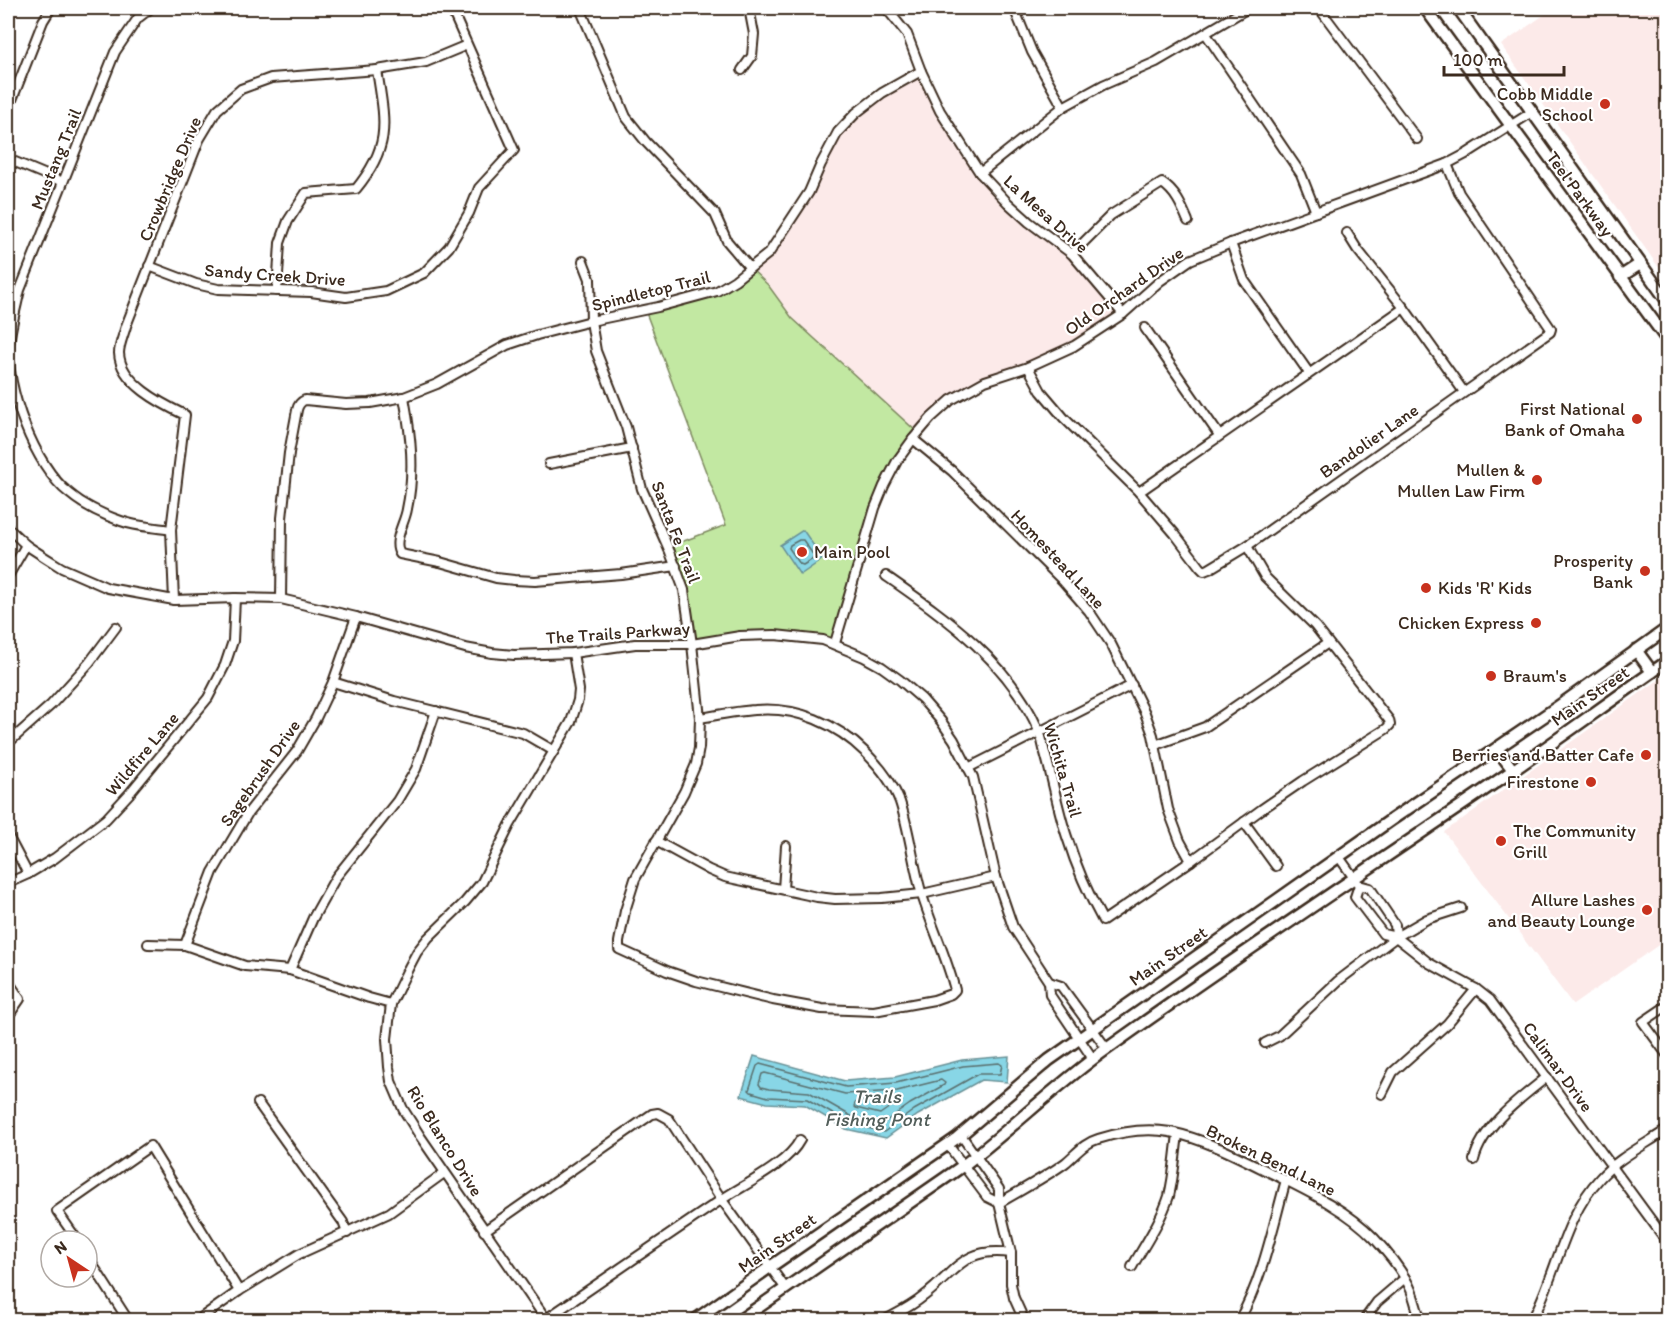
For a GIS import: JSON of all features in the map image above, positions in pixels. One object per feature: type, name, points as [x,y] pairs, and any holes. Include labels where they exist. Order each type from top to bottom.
[{"type":"main road","name":"Teel Parkway","points":[[1425,8],[1668,341]]},
{"type":"main road","name":"Teel Parkway","points":[[1458,8],[1668,302]]},
{"type":"main road","points":[[1620,277],[1640,264]]},
{"type":"main road","name":"Main Street","points":[[695,1320],[961,1135],[1048,1060],[1668,628]]},
{"type":"main road","points":[[1636,650],[1652,672]]},
{"type":"main road","name":"Main Street","points":[[740,1320],[964,1165],[1107,1049],[1356,882],[1668,661]]},
{"type":"main road","points":[[1497,749],[1513,770]]},
{"type":"street","points":[[8,110],[39,31],[51,8]]},
{"type":"street","name":"Mustang Trail","points":[[151,8],[138,18],[115,52],[20,291],[9,346],[17,403],[39,456],[52,477],[69,494],[123,522],[171,530]]},
{"type":"street","points":[[451,8],[467,45]]},
{"type":"street","points":[[582,8],[626,117],[646,142],[715,214],[728,241],[750,268]]},
{"type":"street","points":[[742,70],[752,56],[754,34],[749,8]]},
{"type":"street","name":"La Mesa Drive","points":[[886,8],[907,34],[940,111],[980,173],[1022,216],[1072,254],[1123,314]]},
{"type":"street","points":[[1014,8],[1032,52],[1063,107]]},
{"type":"street","points":[[980,173],[1063,107],[1103,85],[1156,63],[1248,8]]},
{"type":"street","points":[[1319,8],[1417,139]]},
{"type":"street","points":[[1206,34],[1300,174],[1316,212]]},
{"type":"street","name":"Crowbridge Drive","points":[[171,530],[185,415],[164,405],[125,374],[119,354],[126,326],[198,140],[217,110],[241,89],[271,78],[377,70],[426,62],[467,45]]},
{"type":"street","name":"Sandy Creek Drive","points":[[149,266],[196,284],[218,289],[311,292],[346,297],[386,291],[424,273],[449,247],[469,213],[478,188],[514,150],[467,45]]},
{"type":"street","points":[[277,291],[280,243],[288,221],[306,193],[356,189],[377,157],[384,134],[384,115],[377,70]]},
{"type":"street","name":"Spindletop Trail","points":[[281,599],[282,518],[298,404],[305,400],[370,403],[404,397],[437,384],[507,345],[591,321],[717,291],[769,253],[809,192],[838,132],[856,113],[882,93],[921,70]]},
{"type":"street","name":"Old Orchard Drive","points":[[835,644],[874,508],[897,462],[913,439],[951,400],[985,381],[1028,367],[1074,346],[1123,314],[1160,281],[1190,261],[1231,243],[1448,164],[1532,112]]},
{"type":"street","points":[[8,159],[63,182]]},
{"type":"street","name":"Bandolier Lane","points":[[1139,492],[1204,571],[1247,546],[1550,332],[1551,329],[1459,193],[1448,164]]},
{"type":"street","points":[[1072,254],[1111,215],[1162,183],[1179,201],[1188,221]]},
{"type":"street","points":[[1347,232],[1357,249],[1404,308],[1464,392]]},
{"type":"street","points":[[1231,243],[1244,280],[1309,374]]},
{"type":"street","name":"Santa Fe Trail","points":[[584,261],[590,279],[591,321],[596,351],[626,428],[642,489],[676,566],[684,590],[700,718],[696,764],[684,792],[635,879],[625,911],[619,949],[667,971],[696,981],[773,1000],[822,1009],[874,1011],[934,1000],[951,994],[955,990],[922,894]]},
{"type":"street","points":[[1028,367],[1041,391],[1064,418],[1139,492],[1404,308]]},
{"type":"street","points":[[1144,328],[1219,435]]},
{"type":"street","points":[[404,397],[413,454],[407,510],[396,544],[400,554],[440,562],[496,579],[535,581],[621,574],[676,566]]},
{"type":"street","name":"Homestead Lane","points":[[913,439],[952,471],[1063,581],[1089,611],[1111,644],[1145,713],[1153,735],[1168,809],[1180,841],[1191,861]]},
{"type":"street","points":[[549,464],[632,448]]},
{"type":"street","name":"The Trails Parkway","points":[[8,528],[26,545],[63,568],[108,588],[174,600],[281,599],[356,617],[465,648],[492,653],[514,655],[573,653],[635,644],[692,644],[740,636],[770,635],[823,640],[835,644],[882,667],[900,680],[922,699],[954,740],[973,777],[996,877],[1013,927],[1049,982],[1050,995],[1094,1059]]},
{"type":"street","points":[[171,530],[174,600]]},
{"type":"street","points":[[8,576],[26,545]]},
{"type":"street","points":[[1191,861],[1303,781],[1390,725],[1389,720],[1315,626],[1265,577],[1247,546]]},
{"type":"street","name":"Wichita Trail","points":[[886,576],[940,614],[980,648],[1006,677],[1023,702],[1039,731],[1066,836],[1089,896],[1103,921],[1191,861]]},
{"type":"street","name":"Wildfire Lane","points":[[8,883],[55,858],[106,819],[208,698],[225,665],[233,641],[235,598]]},
{"type":"street","name":"Sagebrush Drive","points":[[185,945],[213,872],[248,813],[297,751],[316,718],[333,682],[356,617]]},
{"type":"street","points":[[8,743],[51,705],[89,663],[116,627]]},
{"type":"street","points":[[1155,746],[1205,727],[1328,643]]},
{"type":"street","name":"Rio Blanco Drive","points":[[546,1320],[444,1173],[403,1109],[391,1081],[387,1051],[390,1004],[417,952],[482,882],[510,825],[571,722],[579,690],[573,653]]},
{"type":"street","points":[[333,682],[394,701],[523,733],[554,751]]},
{"type":"street","points":[[968,768],[1132,685]]},
{"type":"street","points":[[700,718],[756,709],[782,710],[809,716],[847,736],[871,757],[883,772],[899,801],[922,894]]},
{"type":"street","points":[[290,970],[313,918],[336,877],[397,801],[416,769],[436,711]]},
{"type":"street","points":[[1244,822],[1276,866]]},
{"type":"street","points":[[8,836],[28,874]]},
{"type":"street","points":[[656,841],[725,877],[835,899],[922,894],[996,877]]},
{"type":"street","points":[[783,889],[786,846]]},
{"type":"street","name":"Calimar Drive","points":[[1339,857],[1356,882],[1370,888],[1395,925],[1396,938]]},
{"type":"street","name":"Calimar Drive","points":[[1356,882],[1355,897],[1383,934],[1396,938],[1430,963],[1484,994],[1495,1006],[1668,1243]]},
{"type":"street","points":[[1265,1043],[1279,1036],[1338,981],[1396,938],[1427,919],[1461,908]]},
{"type":"street","points":[[148,944],[185,945],[245,966],[290,970],[390,1004]]},
{"type":"street","points":[[8,981],[20,999],[8,1015]]},
{"type":"street","name":"The Trails Parkway","points":[[1049,982],[1061,986],[1107,1049]]},
{"type":"street","points":[[1382,1094],[1393,1072],[1447,1024],[1476,989]]},
{"type":"street","points":[[1668,1005],[1643,1022],[1668,1056]]},
{"type":"street","points":[[1474,1160],[1480,1145],[1498,1120],[1547,1077]]},
{"type":"street","points":[[258,1103],[343,1222],[347,1233]]},
{"type":"street","points":[[484,1231],[652,1114],[658,1113],[669,1119],[722,1200],[786,1288]]},
{"type":"street","points":[[1532,1320],[1551,1278],[1574,1215],[1587,1192],[1612,1166],[1668,1129]]},
{"type":"street","name":"Broken Bend Lane","points":[[999,1203],[1066,1162],[1086,1144],[1096,1139],[1149,1130],[1205,1142],[1319,1197],[1369,1233],[1405,1278],[1421,1320]]},
{"type":"street","points":[[961,1135],[999,1189],[999,1203],[1011,1253],[1011,1284],[1014,1298],[1024,1320]]},
{"type":"street","points":[[1132,1267],[1158,1223],[1170,1192],[1178,1135]]},
{"type":"street","points":[[546,1320],[785,1159],[796,1148],[800,1140]]},
{"type":"street","points":[[948,1144],[987,1197],[999,1203]]},
{"type":"street","points":[[70,1229],[57,1211],[150,1146],[239,1291]]},
{"type":"street","points":[[198,1320],[239,1291],[299,1254],[389,1213],[444,1173]]},
{"type":"street","points":[[1239,1320],[1257,1280],[1286,1180]]},
{"type":"street","points":[[885,1320],[926,1295],[957,1264],[968,1257],[977,1253],[994,1251],[1011,1253]]},
{"type":"street","points":[[99,1275],[128,1320]]},
{"type":"street","points":[[1364,1320],[1377,1302],[1405,1278]]},
{"type":"shaded area","name":"Cobb Middle School","points":[[1554,8],[1667,8],[1667,279],[1501,45]]},
{"type":"shaded area","points":[[921,71],[980,173],[1008,203],[1072,254],[1123,314],[1074,346],[985,381],[951,400],[918,433],[792,318],[768,285],[750,268],[769,253],[792,219],[838,132],[856,113]]},
{"type":"shaded area","points":[[1667,674],[1667,939],[1573,1005],[1444,832]]},
{"type":"green space","points":[[750,268],[768,285],[792,318],[918,433],[884,486],[835,643],[792,636],[692,644],[684,590],[668,547],[726,525],[645,310],[717,291]]},
{"type":"water","name":"Main Pool","points":[[803,530],[823,559],[800,575],[780,545]]},
{"type":"water","name":"Trails Fishing Pont","points":[[754,1056],[845,1081],[895,1077],[962,1060],[1009,1056],[1007,1082],[981,1080],[918,1115],[886,1138],[846,1129],[805,1105],[767,1103],[741,1096]]},
{"type":"place","name":"Cobb Middle School","points":[[1605,104]]},
{"type":"place","name":"First National Bank of Omaha","points":[[1637,419]]},
{"type":"place","name":"Mullen & Mullen Law Firm","points":[[1537,480]]},
{"type":"place","name":"Main Pool","points":[[802,552]]},
{"type":"place","name":"Prosperity Bank","points":[[1645,571]]},
{"type":"place","name":"Kids 'R' Kids","points":[[1426,588]]},
{"type":"place","name":"Chicken Express","points":[[1536,623]]},
{"type":"place","name":"Braum's","points":[[1491,676]]},
{"type":"place","name":"Berries and Batter Cafe","points":[[1646,755]]},
{"type":"place","name":"Firestone","points":[[1591,782]]},
{"type":"place","name":"The Community Grill","points":[[1501,841]]},
{"type":"place","name":"Allure Lashes and Beauty Lounge","points":[[1647,910]]}]
